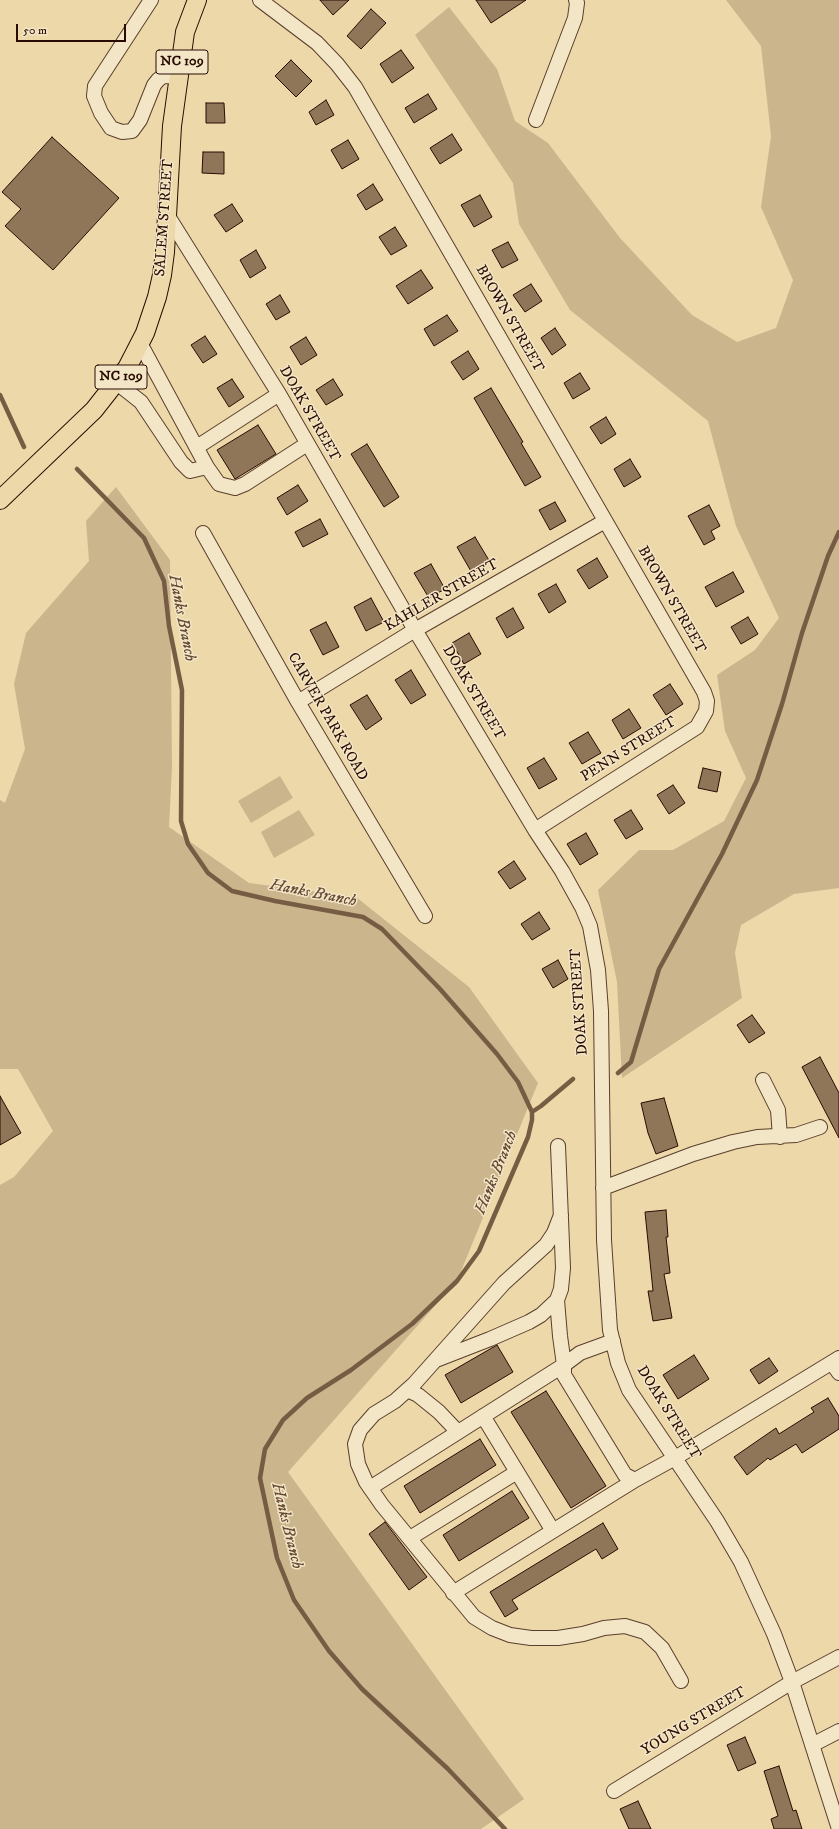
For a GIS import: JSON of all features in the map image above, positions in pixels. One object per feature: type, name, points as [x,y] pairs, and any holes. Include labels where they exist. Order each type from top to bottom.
[{"type":"main road","name":"SALEM STREET","points":[[1,496],[94,410],[117,383],[140,343],[157,297],[162,274],[165,252],[166,212],[172,126],[186,32],[197,0]]},
{"type":"street","points":[[151,0],[95,86],[94,96],[101,113],[111,128],[122,132],[132,131],[140,120],[154,85],[158,80],[163,76],[180,77]]},
{"type":"street","name":"BROWN STREET","points":[[260,0],[317,43],[337,64],[355,87],[698,680]]},
{"type":"street","points":[[536,120],[575,18],[576,0]]},
{"type":"street","name":"DOAK STREET","points":[[166,212],[279,394],[415,630],[535,830],[562,871],[582,907],[590,926],[595,948],[600,1011],[603,1188],[607,1298],[613,1341],[618,1363],[629,1390],[717,1521],[740,1562],[774,1634],[792,1682],[839,1829]]},
{"type":"street","points":[[140,343],[219,484],[235,488],[245,484],[307,444]]},
{"type":"street","points":[[117,383],[141,402],[181,462],[190,471],[208,466]]},
{"type":"street","points":[[196,445],[279,394]]},
{"type":"street","name":"KAHLER STREET","points":[[298,702],[415,630],[605,521]]},
{"type":"street","name":"CARVER PARK ROAD","points":[[203,533],[298,702],[425,916]]},
{"type":"street","name":"PENN STREET","points":[[535,830],[697,727],[706,711],[707,701],[698,680]]},
{"type":"street","points":[[763,1080],[778,1110],[780,1137]]},
{"type":"street","points":[[603,1188],[693,1154],[757,1137],[796,1135],[820,1127]]},
{"type":"street","points":[[558,1146],[563,1268],[561,1289],[557,1300],[564,1375],[630,1478]]},
{"type":"street","points":[[561,1214],[554,1233],[546,1245],[504,1283],[482,1310],[433,1360],[407,1390],[395,1401],[374,1414],[360,1430],[355,1444],[358,1464],[370,1488],[453,1593],[474,1617],[492,1628],[510,1635],[531,1638],[558,1638],[583,1634],[604,1628],[625,1626],[644,1632],[662,1648],[681,1681]]},
{"type":"street","points":[[433,1360],[490,1339],[529,1322],[541,1315],[557,1300]]},
{"type":"street","points":[[370,1488],[564,1365],[580,1353],[613,1341]]},
{"type":"street","points":[[453,1593],[553,1531],[630,1478],[675,1458],[837,1365]]},
{"type":"street","points":[[407,1390],[418,1395],[439,1412],[458,1432]]},
{"type":"street","points":[[483,1416],[553,1531]]},
{"type":"street","points":[[410,1538],[517,1472]]},
{"type":"street","name":"YOUNG STREET","points":[[614,1791],[792,1682],[839,1657]]},
{"type":"street","points":[[812,1745],[839,1731]]},
{"type":"shaded area","points":[[726,0],[839,0],[839,888],[794,894],[741,925],[735,953],[742,998],[622,1078],[617,982],[598,890],[639,850],[673,850],[724,821],[746,778],[725,731],[717,675],[755,650],[779,618],[736,526],[708,421],[570,310],[519,224],[513,183],[415,35],[449,7],[497,69],[515,121],[548,143],[620,238],[692,315],[737,342],[776,328],[793,280],[761,207],[771,136],[761,46]]},
{"type":"shaded area","points":[[116,487],[170,560],[172,767],[169,827],[249,883],[356,897],[469,987],[538,1083],[457,1281],[288,1472],[524,1799],[481,1829],[0,1829],[0,1185],[14,1177],[53,1131],[18,1069],[0,1069],[0,800],[5,803],[25,749],[14,684],[26,633],[89,561],[86,521]]},
{"type":"shaded area","points":[[280,776],[293,798],[251,823],[238,801]]},
{"type":"shaded area","points":[[299,810],[315,835],[274,858],[261,832]]},
{"type":"building","points":[[320,0],[349,0],[333,15]]},
{"type":"building","points":[[476,0],[526,0],[491,23]]},
{"type":"building","points":[[371,9],[386,23],[361,49],[347,36]]},
{"type":"building","points":[[401,50],[414,68],[392,83],[380,64]]},
{"type":"building","points":[[291,60],[312,81],[296,97],[275,76]]},
{"type":"building","points":[[428,94],[437,109],[414,123],[405,108]]},
{"type":"building","points":[[326,100],[334,115],[316,125],[309,112]]},
{"type":"building","points":[[206,103],[224,103],[225,123],[206,123]]},
{"type":"building","points":[[452,134],[462,150],[440,164],[430,148]]},
{"type":"building","points":[[52,137],[119,198],[53,270],[5,226],[21,209],[2,192]]},
{"type":"building","points":[[348,140],[359,159],[342,169],[331,150]]},
{"type":"building","points":[[203,152],[224,152],[224,174],[202,173]]},
{"type":"building","points":[[373,184],[383,200],[366,210],[357,195]]},
{"type":"building","points":[[480,195],[492,217],[474,227],[461,205]]},
{"type":"building","points":[[232,204],[243,221],[226,232],[214,215]]},
{"type":"building","points":[[395,227],[407,246],[391,255],[379,237]]},
{"type":"building","points":[[508,242],[518,260],[502,268],[492,250]]},
{"type":"building","points":[[256,250],[266,268],[250,278],[240,260]]},
{"type":"building","points":[[421,270],[433,288],[408,304],[396,286]]},
{"type":"building","points":[[531,284],[542,301],[525,312],[513,295]]},
{"type":"building","points":[[280,295],[290,312],[276,320],[266,304]]},
{"type":"building","points":[[447,315],[458,331],[434,346],[424,329]]},
{"type":"building","points":[[555,328],[566,345],[552,355],[541,338]]},
{"type":"building","points":[[205,336],[217,354],[203,363],[191,345]]},
{"type":"building","points":[[306,337],[317,355],[301,365],[290,347]]},
{"type":"building","points":[[468,351],[479,369],[463,380],[451,362]]},
{"type":"building","points":[[580,373],[590,389],[573,399],[564,383]]},
{"type":"building","points":[[232,379],[244,397],[229,407],[217,388]]},
{"type":"building","points":[[333,379],[343,395],[326,405],[316,390]]},
{"type":"building","points":[[491,388],[523,442],[521,443],[541,477],[525,486],[474,398]]},
{"type":"building","points":[[606,417],[616,434],[601,444],[590,427]]},
{"type":"building","points":[[258,425],[276,454],[235,479],[217,450]]},
{"type":"building","points":[[367,444],[399,497],[384,507],[351,454]]},
{"type":"building","points":[[630,459],[641,477],[624,487],[614,469]]},
{"type":"building","points":[[298,485],[308,501],[287,515],[277,498]]},
{"type":"building","points":[[555,502],[566,521],[550,530],[539,510]]},
{"type":"building","points":[[709,505],[720,526],[711,531],[715,539],[704,545],[688,516]]},
{"type":"building","points":[[320,519],[328,534],[303,547],[295,532]]},
{"type":"building","points":[[475,537],[490,562],[472,573],[457,547]]},
{"type":"building","points":[[597,558],[608,577],[589,589],[577,570]]},
{"type":"building","points":[[431,564],[445,589],[429,598],[414,573]]},
{"type":"building","points":[[733,572],[744,592],[716,607],[705,587]]},
{"type":"building","points":[[556,584],[566,602],[549,613],[538,594]]},
{"type":"building","points":[[371,598],[384,622],[366,631],[354,607]]},
{"type":"building","points":[[513,608],[524,628],[507,638],[496,618]]},
{"type":"building","points":[[748,617],[758,634],[741,644],[731,627]]},
{"type":"building","points":[[326,622],[339,647],[323,655],[310,630]]},
{"type":"building","points":[[469,633],[481,654],[464,664],[452,643]]},
{"type":"building","points":[[411,670],[426,695],[411,704],[395,680]]},
{"type":"building","points":[[670,684],[683,704],[666,715],[653,695]]},
{"type":"building","points":[[367,695],[382,719],[366,730],[350,705]]},
{"type":"building","points":[[629,709],[641,728],[623,739],[612,720]]},
{"type":"building","points":[[588,732],[601,753],[582,764],[569,743]]},
{"type":"building","points":[[544,758],[557,779],[539,789],[527,768]]},
{"type":"building","points":[[703,768],[721,772],[717,792],[698,788]]},
{"type":"building","points":[[673,785],[685,803],[669,814],[657,795]]},
{"type":"building","points":[[631,810],[643,829],[626,839],[614,820]]},
{"type":"building","points":[[586,833],[598,854],[580,865],[567,844]]},
{"type":"building","points":[[514,861],[526,879],[510,889],[498,872]]},
{"type":"building","points":[[539,912],[550,929],[532,940],[521,924]]},
{"type":"building","points":[[558,960],[568,979],[553,988],[542,969]]},
{"type":"building","points":[[752,1015],[765,1033],[749,1043],[737,1025]]},
{"type":"building","points":[[820,1057],[839,1093],[839,1138],[802,1067]]},
{"type":"building","points":[[0,1096],[21,1133],[0,1145]]},
{"type":"building","points":[[664,1098],[678,1146],[656,1154],[648,1133],[641,1103]]},
{"type":"building","points":[[666,1210],[668,1237],[666,1237],[670,1273],[664,1274],[672,1318],[653,1321],[648,1291],[653,1291],[645,1212]]},
{"type":"building","points":[[497,1345],[513,1372],[461,1403],[445,1375]]},
{"type":"building","points":[[694,1355],[709,1379],[678,1399],[663,1375]]},
{"type":"building","points":[[769,1358],[778,1371],[759,1384],[750,1370]]},
{"type":"building","points":[[546,1391],[606,1486],[571,1508],[511,1412]]},
{"type":"building","points":[[828,1398],[839,1416],[839,1429],[802,1453],[796,1444],[770,1460],[768,1458],[747,1475],[734,1457],[776,1428],[779,1434],[814,1412],[811,1408]]},
{"type":"building","points":[[480,1439],[496,1465],[420,1513],[404,1486]]},
{"type":"building","points":[[512,1491],[529,1518],[459,1561],[443,1535]]},
{"type":"building","points":[[385,1522],[427,1577],[409,1590],[369,1534]]},
{"type":"building","points":[[603,1523],[618,1549],[602,1559],[596,1549],[512,1600],[518,1609],[505,1617],[490,1592]]},
{"type":"building","points":[[745,1737],[756,1763],[738,1771],[727,1745]]},
{"type":"building","points":[[779,1766],[793,1811],[796,1810],[802,1829],[774,1829],[771,1819],[778,1816],[764,1771]]},
{"type":"building","points":[[638,1801],[651,1829],[629,1829],[620,1809]]},
{"type":"waterway","name":"Hanks Branch","points":[[0,395],[24,447]]},
{"type":"waterway","name":"Hanks Branch","points":[[77,469],[144,538],[164,581],[169,626],[182,690],[181,821],[188,844],[208,873],[232,891],[275,901],[363,917],[382,929],[440,989],[497,1054],[518,1082],[532,1112],[532,1120],[528,1137],[479,1251],[457,1281],[412,1324],[351,1370],[307,1398],[283,1420],[265,1449],[260,1478],[277,1558],[294,1600],[329,1651],[362,1689],[448,1769],[505,1829]]},
{"type":"waterway","points":[[618,1073],[631,1062],[659,969],[722,854],[757,780],[782,704],[802,633],[828,556],[839,532]]},
{"type":"waterway","points":[[532,1112],[573,1079]]}]
